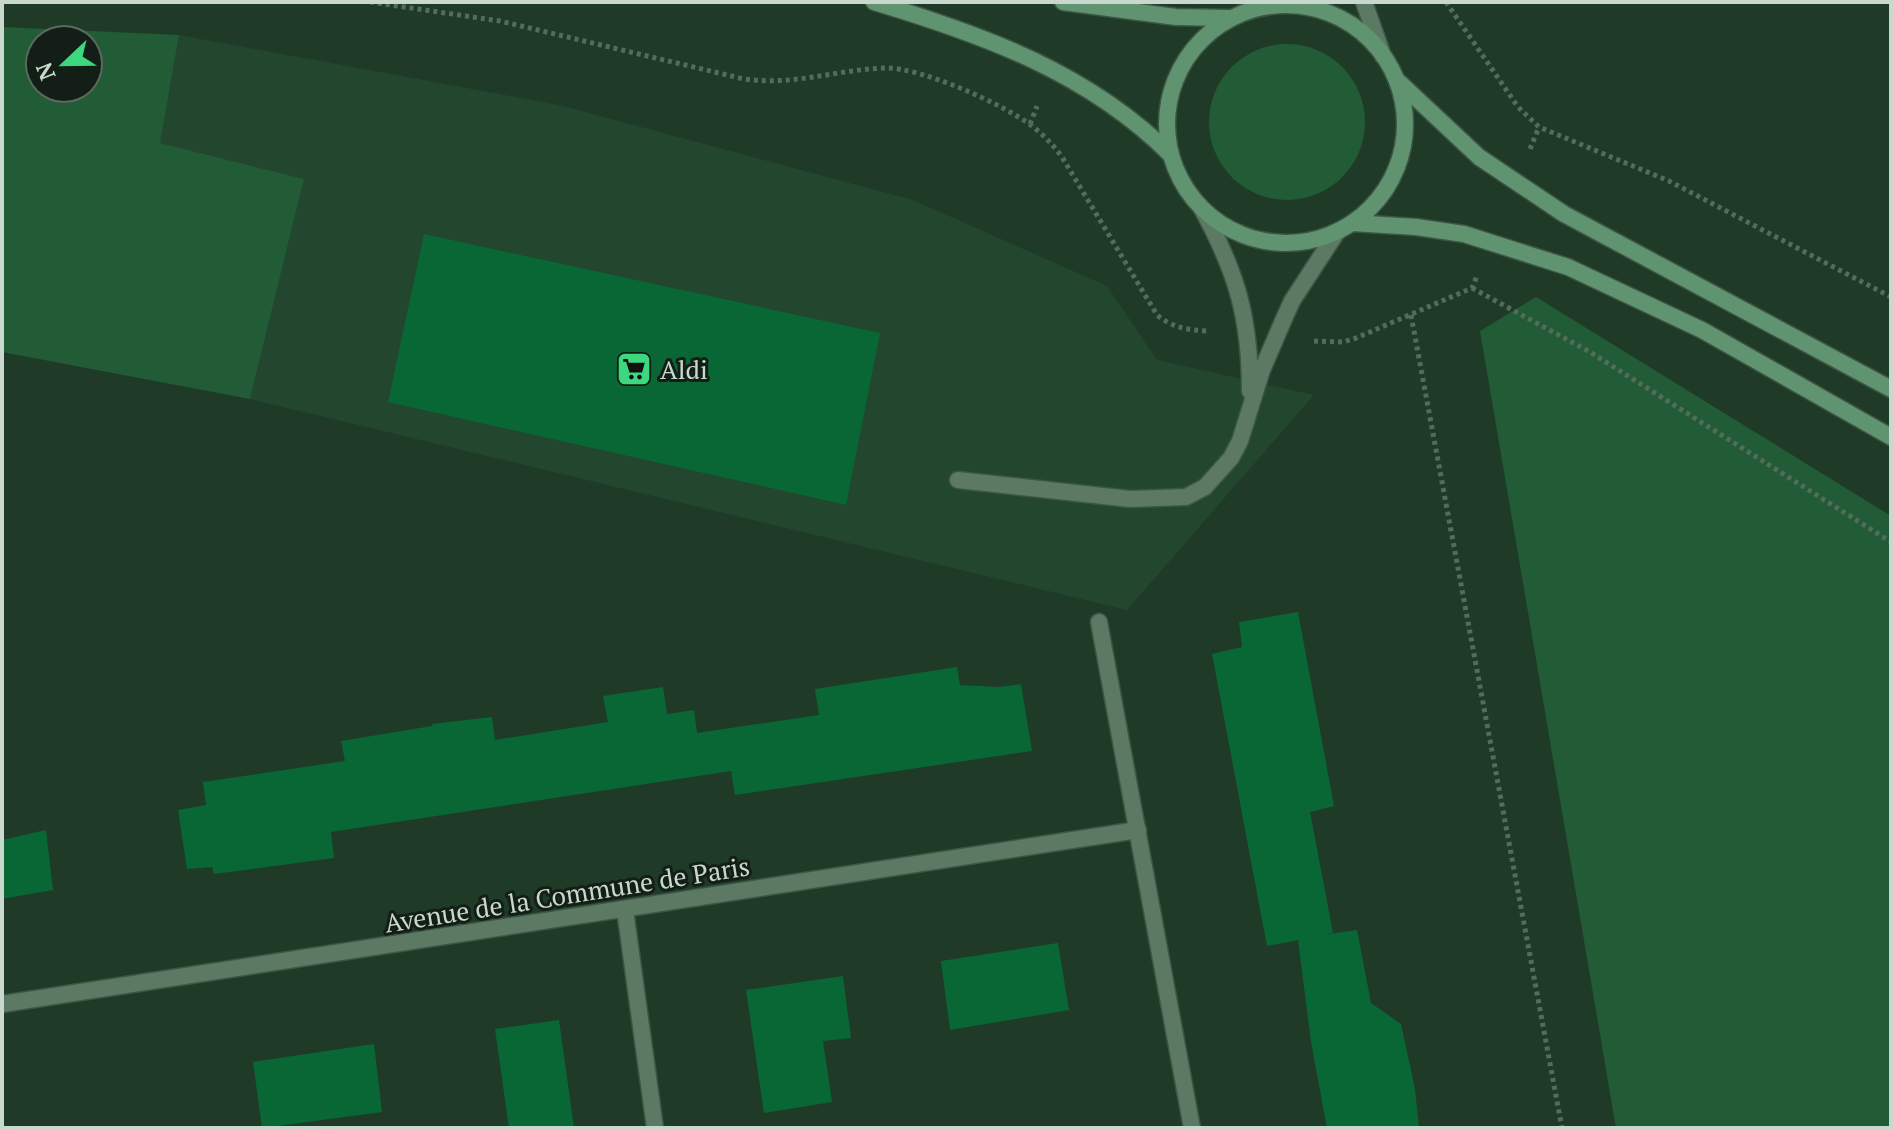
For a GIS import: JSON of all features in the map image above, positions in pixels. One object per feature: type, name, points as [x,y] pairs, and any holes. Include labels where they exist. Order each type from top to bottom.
[{"type":"main road","points":[[874,2],[986,38],[1054,69],[1131,118],[1171,155]]},
{"type":"main road","points":[[1063,2],[1151,15],[1230,18]]},
{"type":"main road","points":[[1345,228],[1380,198],[1397,165],[1405,128],[1403,103],[1396,80],[1383,56],[1358,29],[1326,12],[1290,5],[1255,6],[1230,18],[1200,40],[1185,59],[1174,82],[1167,118],[1171,155],[1180,179],[1202,209],[1232,230],[1266,242],[1302,242],[1345,228],[1416,227],[1492,241],[1568,267],[1702,330],[1891,437]]},
{"type":"main road","points":[[1396,80],[1466,146],[1564,214],[1891,389]]},
{"type":"street","points":[[1364,2],[1383,56]]},
{"type":"street","points":[[1202,209],[1229,261],[1241,302],[1249,348],[1250,409]]},
{"type":"street","points":[[958,480],[1130,499],[1186,497],[1205,487],[1231,458],[1240,441],[1268,355],[1292,301],[1345,228]]},
{"type":"street","points":[[1099,622],[1192,1128]]},
{"type":"street","name":"Avenue de la Commune de Paris","points":[[2,1004],[1138,830]]},
{"type":"street","points":[[625,910],[655,1128]]},
{"type":"path","points":[[370,2],[500,21],[744,79],[781,82],[888,68],[976,94],[1047,137],[1157,315],[1178,328],[1197,330]]},
{"type":"path","points":[[1446,2],[1518,107],[1539,127],[1669,181],[1891,297]]},
{"type":"path","points":[[1318,342],[1343,342],[1472,288],[1590,352],[1891,542]]},
{"type":"path","points":[[1411,315],[1562,1128]]},
{"type":"shaded area","points":[[2,27],[24,28],[24,104],[104,104],[104,32],[179,35],[160,143],[304,179],[250,399],[2,352]]},
{"type":"shaded area","points":[[179,35],[559,105],[913,200],[1107,286],[1157,360],[1314,395],[1127,610],[250,399],[304,179],[159,143]]},
{"type":"shaded area","points":[[1287,44],[1317,50],[1342,67],[1359,92],[1365,122],[1359,152],[1342,177],[1317,194],[1287,200],[1257,194],[1232,177],[1215,152],[1209,122],[1215,92],[1232,67],[1257,50]]},
{"type":"shaded area","points":[[1536,297],[1891,516],[1891,1128],[1616,1128],[1480,331]]},
{"type":"building","name":"Aldi","points":[[424,234],[880,333],[846,505],[388,402]]},
{"type":"building","points":[[1298,612],[1334,806],[1310,812],[1333,933],[1323,935],[1357,930],[1371,1003],[1401,1024],[1415,1089],[1419,1128],[1327,1128],[1311,1042],[1298,940],[1267,946],[1212,654],[1242,647],[1239,622]]},
{"type":"building","points":[[957,667],[960,685],[999,687],[1021,684],[1032,751],[735,795],[731,771],[331,832],[334,858],[214,874],[212,867],[187,869],[178,810],[206,805],[203,782],[345,761],[341,741],[432,724],[492,717],[495,740],[608,722],[603,696],[663,687],[667,714],[694,710],[697,733],[819,715],[815,689]]},
{"type":"building","points":[[46,830],[53,890],[2,899],[2,840]]},
{"type":"building","points":[[1058,943],[1069,1010],[950,1030],[941,961]]},
{"type":"building","points":[[843,976],[851,1038],[823,1041],[832,1102],[764,1113],[746,990]]},
{"type":"building","points":[[559,1020],[574,1128],[509,1128],[495,1029]]},
{"type":"building","points":[[374,1044],[382,1112],[262,1128],[253,1062]]},
{"type":"place","name":"Aldi","points":[[634,369]]}]
